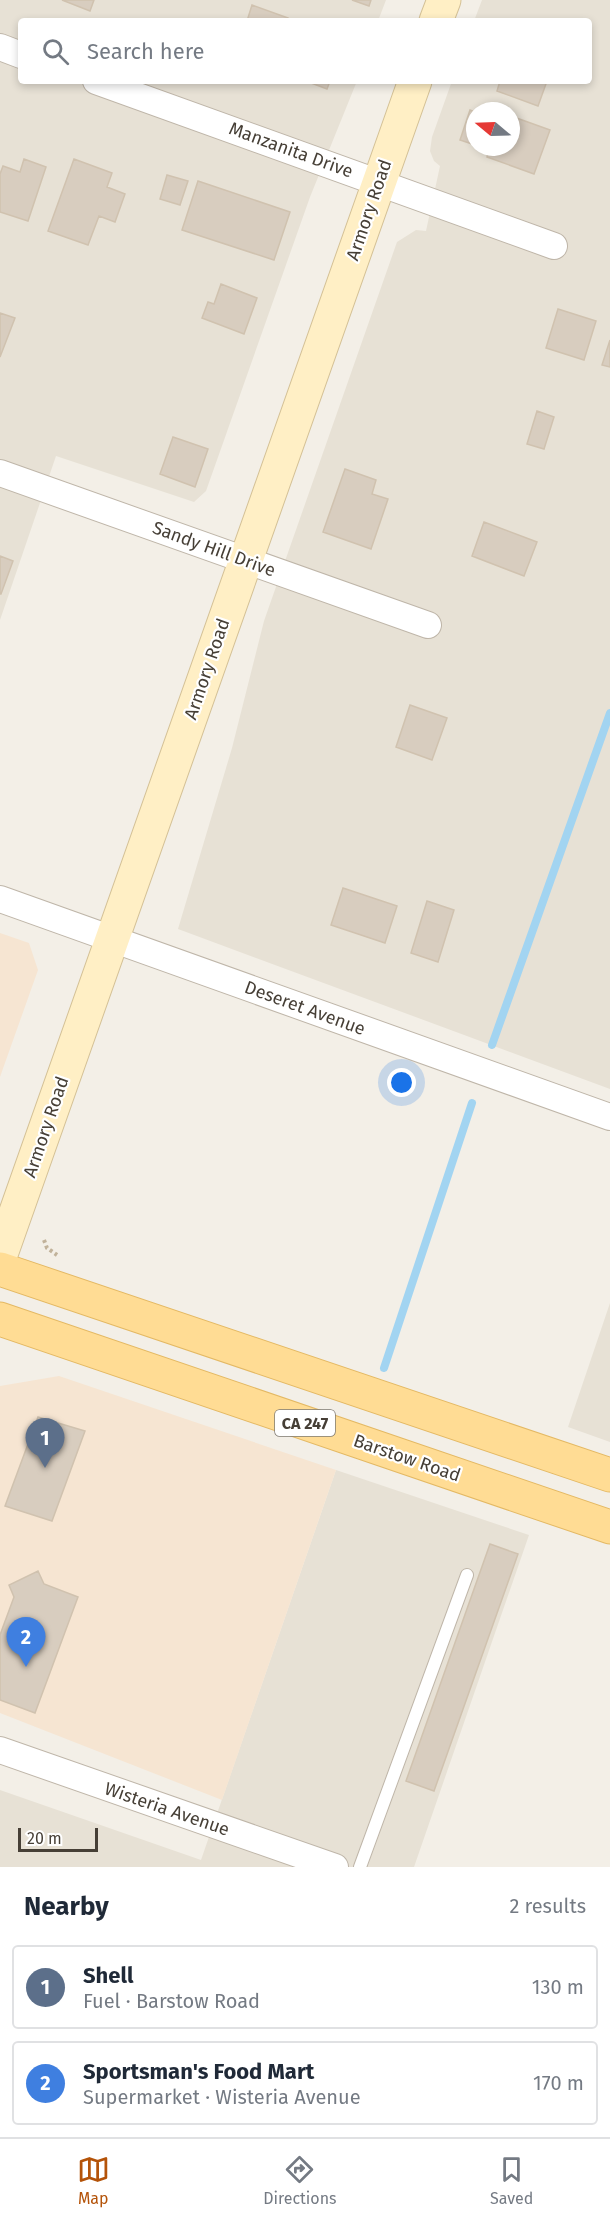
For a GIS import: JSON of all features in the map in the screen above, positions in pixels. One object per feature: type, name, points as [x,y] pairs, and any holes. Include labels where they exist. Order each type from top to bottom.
[{"type":"main road","points":[[437,18],[444,0]]},
{"type":"main road","name":"Armory Road","points":[[0,1257],[414,84]]},
{"type":"main road","name":"CA 247","points":[[0,1269],[610,1475]]},
{"type":"main road","name":"Barstow Road","points":[[0,1319],[610,1527]]},
{"type":"street","points":[[0,47],[18,54]]},
{"type":"street","name":"Manzanita Drive","points":[[104,84],[554,246]]},
{"type":"street","name":"Sandy Hill Drive","points":[[0,473],[428,625]]},
{"type":"street","name":"Deseret Avenue","points":[[0,899],[610,1117]]},
{"type":"street","name":"Wisteria Avenue","points":[[0,1750],[335,1867]]},
{"type":"lane","points":[[360,1867],[467,1575]]},
{"type":"shaded area","points":[[0,0],[386,0],[379,18],[18,18],[18,84],[356,84],[310,197],[206,491],[194,502],[56,456],[0,620]]},
{"type":"shaded area","points":[[482,0],[610,0],[610,1089],[178,929],[232,748],[264,621],[397,242],[416,230],[426,231],[440,166],[434,161],[430,151],[432,137],[451,84],[592,84],[592,18],[475,18]]},
{"type":"shaded area","points":[[0,933],[29,943],[38,970],[0,1077]]},
{"type":"shaded area","points":[[610,1303],[610,1442],[568,1427]]},
{"type":"shaded area","points":[[59,1376],[336,1470],[222,1800],[0,1713],[0,1386]]},
{"type":"shaded area","points":[[336,1470],[529,1535],[414,1867],[0,1867],[0,1790],[201,1860]]},
{"type":"building","points":[[62,0],[94,0],[90,11]]},
{"type":"building","points":[[352,0],[371,0],[369,6]]},
{"type":"building","points":[[252,5],[288,18],[248,18]]},
{"type":"building","points":[[314,84],[329,84],[327,89]]},
{"type":"building","points":[[499,84],[546,84],[538,106],[497,91]]},
{"type":"building","points":[[520,119],[550,130],[534,174],[487,157],[520,156]]},
{"type":"building","points":[[466,122],[466,142],[460,140]]},
{"type":"building","points":[[24,159],[46,167],[28,221],[0,212],[0,174],[3,166],[20,172]]},
{"type":"building","points":[[74,159],[112,173],[107,187],[125,194],[115,222],[99,216],[88,245],[48,231]]},
{"type":"building","points":[[167,175],[188,181],[180,205],[160,199]]},
{"type":"building","points":[[198,181],[290,212],[274,260],[182,230]]},
{"type":"building","points":[[221,284],[257,298],[244,334],[202,318],[208,302],[214,304]]},
{"type":"building","points":[[558,309],[596,321],[584,360],[546,348]]},
{"type":"building","points":[[0,313],[15,318],[0,357]]},
{"type":"building","points":[[610,340],[610,367],[602,365]]},
{"type":"building","points":[[537,411],[554,417],[544,449],[527,444]]},
{"type":"building","points":[[173,437],[208,449],[195,487],[160,474]]},
{"type":"building","points":[[345,469],[376,480],[372,494],[388,499],[371,549],[323,532]]},
{"type":"building","points":[[484,522],[537,542],[524,576],[472,556]]},
{"type":"building","points":[[0,556],[13,561],[1,594],[0,594]]},
{"type":"building","points":[[410,705],[447,718],[432,760],[396,747]]},
{"type":"building","points":[[343,888],[397,906],[385,943],[331,925]]},
{"type":"building","points":[[427,901],[454,910],[438,962],[411,953]]},
{"type":"building","points":[[38,1417],[85,1431],[52,1521],[5,1506]]},
{"type":"building","points":[[490,1544],[518,1554],[434,1791],[406,1781]]},
{"type":"building","points":[[38,1571],[44,1584],[78,1597],[35,1713],[0,1700],[0,1635],[14,1597],[9,1585]]},
{"type":"waterway","points":[[492,1045],[610,713]]},
{"type":"waterway","points":[[384,1368],[472,1103]]},
{"type":"place","name":"Shell","points":[[45,1468]]},
{"type":"place","name":"Sportsman's Food Mart","points":[[26,1667]]}]
